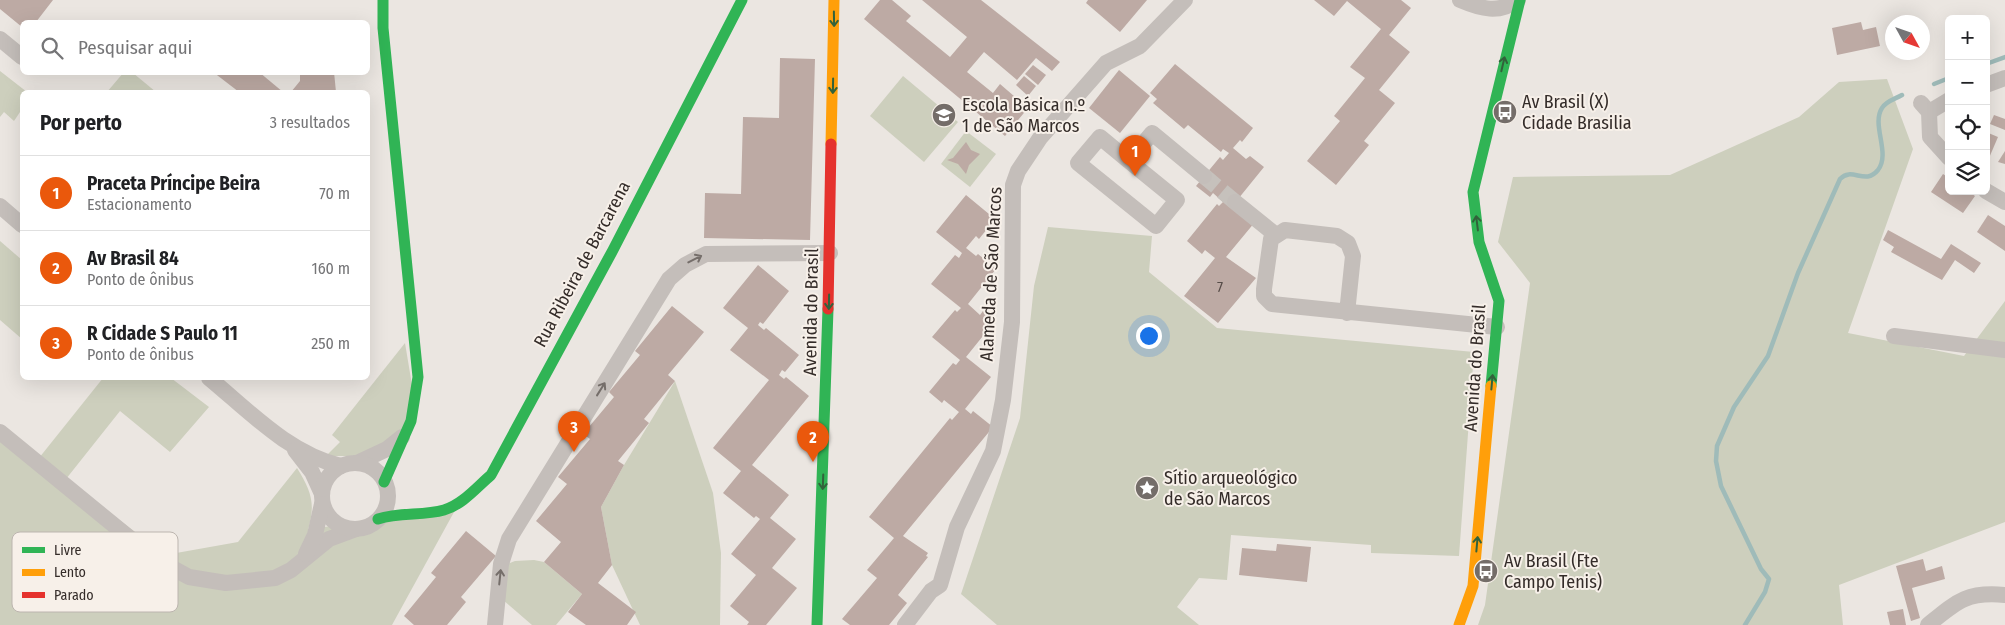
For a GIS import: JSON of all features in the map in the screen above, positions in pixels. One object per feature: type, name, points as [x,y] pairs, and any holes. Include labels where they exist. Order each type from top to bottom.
[{"type":"street","points":[[376,0],[383,28]]},
{"type":"street","points":[[178,571],[189,577],[226,583],[275,578],[291,570],[329,539],[372,524],[378,519],[386,505],[386,486],[415,415],[418,377],[383,28],[383,0]]},
{"type":"street","name":"Rua Ribeira de Barcarena","points":[[378,519],[391,515],[444,510],[459,503],[492,475],[613,250],[742,0]]},
{"type":"street","name":"Avenida do Brasil","points":[[817,625],[826,408],[834,0]]},
{"type":"street","name":"Alameda de São Marcos","points":[[906,625],[931,591],[940,585],[957,527],[993,451],[1003,400],[1012,322],[1013,185],[1018,170],[1040,138],[1106,63],[1140,46],[1185,0]]},
{"type":"street","points":[[1460,0],[1485,9],[1500,9],[1520,0]]},
{"type":"street","name":"Avenida do Brasil","points":[[1459,625],[1473,586],[1499,301],[1479,242],[1473,192],[1520,0]]},
{"type":"street","points":[[0,39],[20,55]]},
{"type":"street","points":[[1990,84],[2005,78]]},
{"type":"street","points":[[1945,101],[1925,107],[1930,137],[1945,154]]},
{"type":"street","points":[[1129,161],[1152,133],[1204,176]]},
{"type":"street","points":[[1100,137],[1129,161],[1177,200],[1156,226],[1078,163],[1100,137]]},
{"type":"street","points":[[1990,193],[2005,202]]},
{"type":"street","points":[[1235,202],[1276,235]]},
{"type":"street","points":[[0,206],[20,223]]},
{"type":"street","points":[[1347,313],[1353,256],[1348,244],[1337,236],[1285,230],[1276,235],[1268,245],[1264,289],[1267,300],[1272,304],[1347,313],[1497,327]]},
{"type":"street","points":[[495,625],[501,564],[509,539],[669,279],[685,265],[706,254],[830,253]]},
{"type":"street","points":[[1894,336],[2005,350]]},
{"type":"street","points":[[211,380],[294,448],[312,472],[327,514],[345,528],[356,529]]},
{"type":"street","points":[[301,562],[312,545],[328,478],[349,465],[387,449],[409,430]]},
{"type":"street","points":[[0,432],[122,532]]},
{"type":"street","points":[[294,448],[315,458],[374,469],[396,500],[424,512]]},
{"type":"street","points":[[1928,625],[1958,600],[1986,593],[2005,594]]},
{"type":"green space","points":[[0,71],[24,90],[20,90],[20,112],[14,121],[4,112],[0,117]]},
{"type":"green space","points":[[121,75],[135,75],[154,90],[109,90]]},
{"type":"green space","points":[[903,76],[958,122],[924,162],[870,116]]},
{"type":"green space","points":[[1887,79],[1913,149],[1848,333],[1964,356],[2005,301],[2005,522],[1839,585],[1843,625],[1478,625],[1485,605],[1530,283],[1498,242],[1513,177],[1670,175],[1799,117],[1839,82]]},
{"type":"green space","points":[[966,131],[996,154],[970,187],[941,164]]},
{"type":"green space","points":[[1048,227],[1152,236],[1149,272],[1217,328],[1474,352],[1459,556],[1371,553],[1371,545],[1231,535],[1227,580],[1199,578],[1177,607],[1199,625],[997,625],[961,594],[1020,418],[1034,286]]},
{"type":"green space","points":[[0,241],[20,258],[20,337],[0,320]]},
{"type":"green space","points":[[405,343],[413,391],[407,425],[388,442],[354,456],[326,456],[340,442],[332,435]]},
{"type":"green space","points":[[101,380],[174,380],[209,407],[170,452],[120,411],[66,479],[135,532],[12,532],[12,612],[178,612],[178,553],[238,542],[297,468],[311,498],[312,512],[308,530],[459,503],[392,625],[0,625],[0,429],[39,458]]},
{"type":"green space","points":[[675,381],[713,493],[721,553],[720,625],[640,625],[612,565],[601,507]]},
{"type":"green space","points":[[534,560],[544,562],[582,594],[556,625],[532,625],[503,600],[507,564],[515,561]]},
{"type":"building","points":[[0,0],[53,0],[38,20],[20,20],[20,25],[0,9]]},
{"type":"building","points":[[880,0],[892,0],[911,16],[906,21],[950,57],[967,37],[922,0],[981,0],[1060,62],[1052,71],[1036,58],[1017,80],[984,52],[967,72],[993,93],[1000,84],[1028,108],[1005,136],[864,19]]},
{"type":"building","points":[[1088,0],[1147,0],[1120,32],[1086,3]]},
{"type":"building","points":[[1314,0],[1401,0],[1411,8],[1389,35],[1410,52],[1379,90],[1395,103],[1364,141],[1369,145],[1336,185],[1307,161],[1340,121],[1334,116],[1365,78],[1350,67],[1381,29],[1347,1],[1334,16]]},
{"type":"building","points":[[1861,22],[1863,30],[1876,27],[1880,46],[1837,55],[1832,28]]},
{"type":"building","points":[[780,58],[815,59],[810,240],[704,238],[705,193],[741,194],[743,117],[779,118]]},
{"type":"building","points":[[1175,64],[1253,128],[1242,142],[1240,140],[1233,148],[1246,159],[1250,156],[1264,167],[1234,204],[1255,222],[1226,257],[1256,278],[1218,323],[1184,296],[1215,258],[1205,250],[1202,254],[1187,241],[1217,204],[1219,206],[1223,202],[1213,193],[1210,197],[1196,186],[1220,157],[1223,160],[1229,153],[1223,149],[1221,152],[1188,125],[1184,129],[1153,103],[1157,99],[1150,93]]},
{"type":"building","points":[[1033,65],[1046,75],[1038,85],[1025,74]]},
{"type":"building","points":[[1119,70],[1150,96],[1120,133],[1089,108]]},
{"type":"building","points":[[217,75],[263,75],[281,90],[236,90]]},
{"type":"building","points":[[300,75],[334,75],[336,90],[293,90],[300,81]]},
{"type":"building","points":[[1024,76],[1036,86],[1028,96],[1016,85]]},
{"type":"building","points":[[1994,115],[2005,119],[2005,130],[1990,124]]},
{"type":"building","points":[[1990,134],[1998,137],[1990,156]]},
{"type":"building","points":[[966,142],[971,150],[980,154],[969,165],[966,174],[958,164],[947,160],[953,158]]},
{"type":"building","points":[[2005,151],[2005,164],[1998,162]]},
{"type":"building","points":[[1943,174],[1945,175],[1945,195],[1975,196],[1963,213],[1931,192]]},
{"type":"building","points":[[966,195],[995,219],[979,239],[976,236],[966,248],[976,256],[978,254],[996,269],[968,304],[980,315],[983,311],[995,321],[966,357],[991,377],[965,409],[971,414],[973,411],[993,427],[903,536],[928,553],[926,556],[928,557],[898,595],[907,603],[889,625],[850,625],[842,619],[877,578],[867,570],[894,538],[869,517],[950,418],[952,420],[959,412],[944,400],[942,403],[929,392],[953,363],[956,365],[960,360],[932,337],[955,310],[957,312],[961,308],[931,284],[955,255],[959,258],[962,253],[936,232]]},
{"type":"building","points":[[1988,215],[2005,226],[2005,251],[1977,232]]},
{"type":"building","points":[[1888,230],[1941,259],[1951,244],[1981,263],[1974,273],[1955,260],[1942,280],[1891,252],[1894,247],[1883,240]]},
{"type":"building","points":[[758,265],[789,291],[763,324],[760,322],[758,325],[764,330],[766,328],[799,355],[785,372],[782,370],[779,375],[784,379],[786,377],[809,396],[752,465],[789,495],[770,518],[796,539],[772,568],[797,588],[766,625],[747,625],[749,622],[730,606],[756,575],[731,554],[760,519],[756,516],[754,518],[723,493],[741,471],[713,448],[769,380],[730,350],[748,328],[723,308]]},
{"type":"building","points":[[672,306],[704,332],[668,375],[675,381],[644,419],[649,423],[618,461],[624,465],[601,507],[612,565],[598,583],[636,612],[627,625],[586,625],[568,612],[582,594],[544,562],[561,542],[536,521],[567,484],[558,477],[590,439],[583,434],[614,397],[609,392],[640,355],[635,351]]},
{"type":"building","points":[[466,531],[496,556],[461,597],[466,602],[447,625],[414,625],[404,616],[436,577],[431,573]]},
{"type":"building","points":[[1277,544],[1311,547],[1307,582],[1239,575],[1242,548],[1276,551]]},
{"type":"building","points":[[1923,559],[1926,571],[1942,566],[1945,579],[1912,588],[1920,618],[1911,621],[1896,566]]},
{"type":"building","points":[[1903,609],[1906,625],[1890,625],[1887,612]]},
{"type":"waterway","points":[[1990,63],[2005,57]]},
{"type":"waterway","points":[[1934,84],[1945,80]]},
{"type":"waterway","points":[[1745,625],[1765,592],[1769,579],[1761,569],[1721,486],[1716,461],[1717,446],[1734,407],[1768,356],[1798,273],[1840,179],[1849,174],[1868,176],[1878,170],[1883,156],[1879,131],[1879,115],[1886,104],[1902,95]]},
{"type":"tunnel","points":[[1204,176],[1235,202]]},
{"type":"traffic: fast","points":[[383,0],[383,28],[418,377],[411,421],[384,482]]},
{"type":"traffic: fast","points":[[378,519],[395,515],[436,512],[451,508],[491,475],[613,250],[742,0]]},
{"type":"traffic: fast","points":[[1491,386],[1499,301],[1479,242],[1473,192],[1520,0]]},
{"type":"traffic: fast","points":[[817,625],[828,309]]},
{"type":"traffic: slow","points":[[831,144],[834,0]]},
{"type":"traffic: slow","points":[[1459,625],[1473,586],[1491,386]]},
{"type":"traffic: jam","points":[[828,309],[831,144]]},
{"type":"place","name":"Av Brasil (X) Cidade Brasilia","points":[[1505,112]]},
{"type":"place","name":"Escola Básica n.º 1 de São Marcos","points":[[944,115]]},
{"type":"place","name":"Praceta Príncipe Beira","points":[[1135,176]]},
{"type":"place","name":"R Cidade S Paulo 11","points":[[574,452]]},
{"type":"place","name":"Av Brasil 84","points":[[813,462]]},
{"type":"place","name":"Sítio arqueológico de São Marcos","points":[[1147,488]]},
{"type":"place","name":"Av Brasil (Fte Campo Tenis)","points":[[1486,571]]}]
